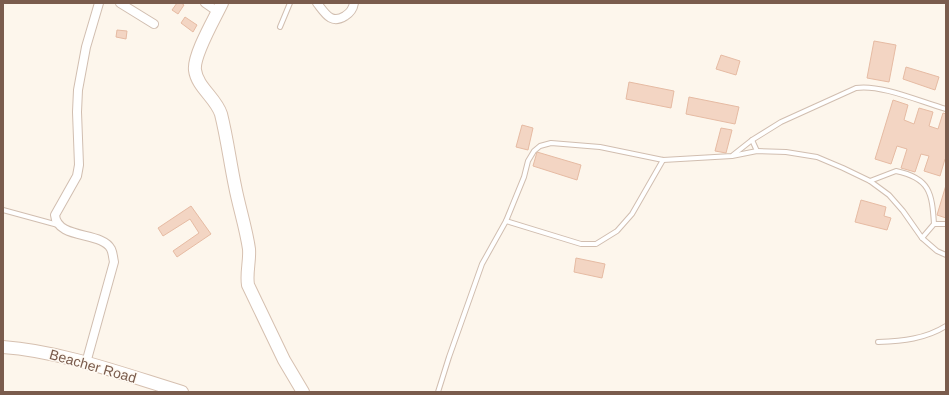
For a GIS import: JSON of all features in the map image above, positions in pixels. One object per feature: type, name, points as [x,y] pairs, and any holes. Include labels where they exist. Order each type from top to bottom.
[{"type":"street","points":[[86,363],[114,262],[112,250],[107,244],[68,231],[59,226],[55,215],[77,176],[79,165],[77,112],[78,90],[86,47],[99,3]]},
{"type":"street","points":[[120,3],[154,24]]},
{"type":"street","points":[[205,3],[220,8],[195,58],[195,70],[201,84],[214,101],[220,112],[248,248],[248,285],[284,360],[303,392]]},
{"type":"street","points":[[317,3],[328,16],[332,19],[339,20],[348,14],[353,8],[354,3]]},
{"type":"street","name":"Beacher Road","points":[[3,347],[41,352],[86,363],[182,392]]},
{"type":"lane","points":[[280,27],[290,3]]},
{"type":"lane","points":[[732,156],[752,140],[781,122],[856,88],[864,87],[894,93],[946,109]]},
{"type":"lane","points":[[752,140],[756,151]]},
{"type":"lane","points":[[438,392],[482,264],[506,221],[524,177],[528,161],[534,151],[540,146],[551,144],[600,147],[663,160],[732,156],[756,151],[786,152],[817,157],[870,181],[889,195],[922,238],[937,251],[946,255]]},
{"type":"lane","points":[[506,221],[581,244],[596,244],[617,231],[632,214],[663,160]]},
{"type":"lane","points":[[870,181],[896,171],[916,177],[928,189],[933,200],[934,224],[922,238]]},
{"type":"lane","points":[[3,210],[59,226]]},
{"type":"lane","points":[[934,224],[946,224]]},
{"type":"lane","points":[[878,342],[917,339],[933,334],[946,326]]},
{"type":"building","points":[[177,3],[184,5],[178,14],[172,10]]},
{"type":"building","points":[[185,17],[197,25],[193,32],[181,23]]},
{"type":"building","points":[[117,30],[127,31],[126,39],[116,37]]},
{"type":"building","points":[[874,41],[896,45],[889,82],[867,78]]},
{"type":"building","points":[[721,55],[740,61],[736,75],[716,69]]},
{"type":"building","points":[[906,67],[939,77],[935,90],[903,79]]},
{"type":"building","points":[[629,82],[674,91],[671,108],[626,99]]},
{"type":"building","points":[[689,97],[739,107],[735,124],[686,114]]},
{"type":"building","points":[[893,100],[908,105],[904,120],[914,124],[919,108],[933,112],[929,126],[938,129],[943,113],[946,114],[946,159],[940,176],[924,171],[929,156],[921,154],[915,172],[901,168],[907,149],[897,146],[891,164],[875,159]]},
{"type":"building","points":[[522,125],[533,128],[528,150],[516,147]]},
{"type":"building","points":[[721,128],[732,130],[726,153],[715,151]]},
{"type":"building","points":[[537,152],[581,165],[577,180],[533,166]]},
{"type":"building","points":[[946,185],[946,218],[937,215]]},
{"type":"building","points":[[861,200],[886,207],[884,216],[891,218],[887,230],[855,222]]},
{"type":"building","points":[[191,206],[211,234],[177,257],[173,251],[199,233],[190,219],[163,236],[158,228]]},
{"type":"building","points":[[576,258],[605,264],[602,278],[574,272]]}]
